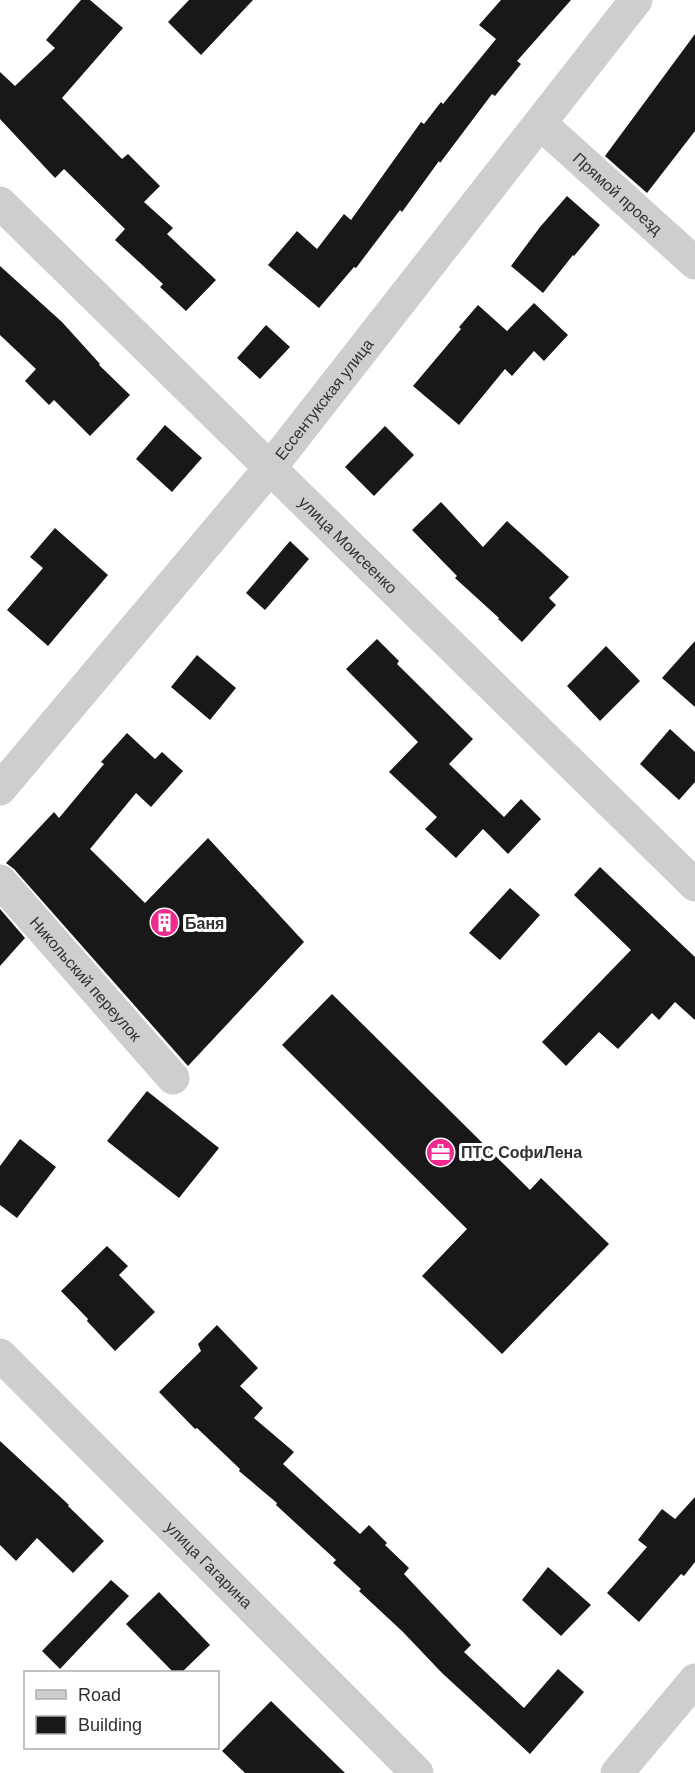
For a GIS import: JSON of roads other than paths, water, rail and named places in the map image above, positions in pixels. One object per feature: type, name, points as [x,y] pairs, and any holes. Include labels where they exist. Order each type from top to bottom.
[{"type":"street","name":"Ессентукская улица","points":[[0,789],[270,468],[636,0]]},
{"type":"street","name":"Прямой проезд","points":[[540,123],[695,263]]},
{"type":"street","name":"улица Моисеенко","points":[[0,203],[695,885]]},
{"type":"street","name":"Никольский переулок","points":[[0,880],[173,1078]]},
{"type":"street","name":"улица Гагарина","points":[[0,1355],[417,1773]]},
{"type":"street","points":[[617,1773],[695,1680]]},
{"type":"place","name":"Баня","points":[[164,923]]},
{"type":"place","name":"ПТС СофиЛена","points":[[440,1152]]}]
